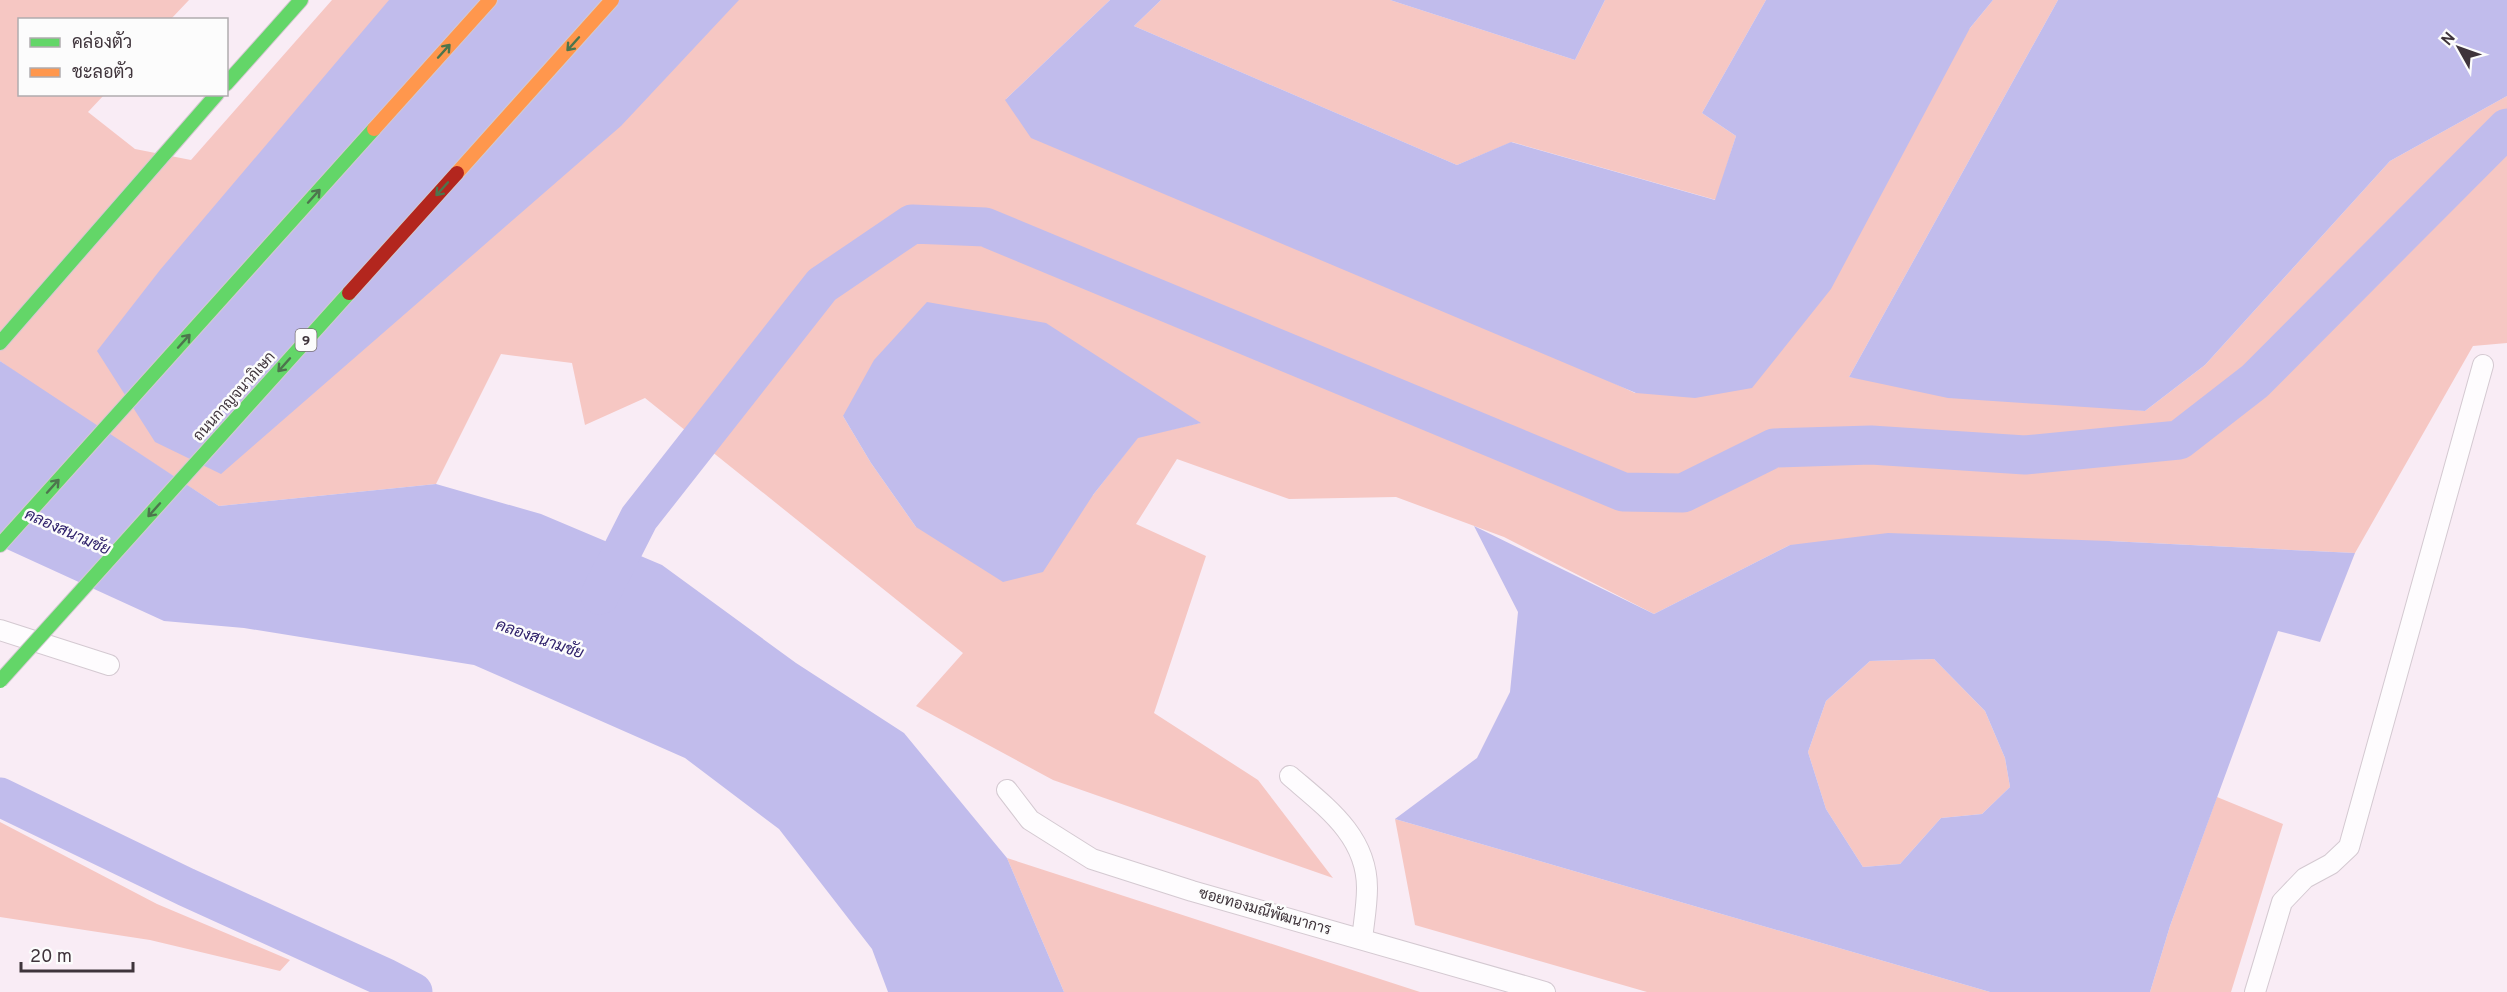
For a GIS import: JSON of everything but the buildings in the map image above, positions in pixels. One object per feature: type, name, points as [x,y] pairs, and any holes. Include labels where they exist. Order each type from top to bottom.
[{"type":"main road","points":[[228,82],[301,0]]},
{"type":"main road","points":[[0,545],[490,0]]},
{"type":"main road","name":"ถนนกาญจนาภิเษก","points":[[0,681],[612,0]]},
{"type":"main road","points":[[0,343],[215,96]]},
{"type":"lane","points":[[2254,992],[2282,902],[2305,878],[2331,864],[2349,847],[2483,365]]},
{"type":"lane","points":[[0,630],[109,665]]},
{"type":"lane","points":[[1290,776],[1347,829],[1361,851],[1367,887],[1362,939]]},
{"type":"lane","name":"ซอยทองมณีพัฒนาการ","points":[[1006,790],[1030,820],[1092,859],[1545,992]]},
{"type":"shaded area","points":[[0,0],[189,0],[172,18],[18,18],[18,96],[103,96],[88,112],[135,149],[191,160],[332,0],[1110,0],[1006,99],[1635,393],[1970,28],[1993,0],[2058,0],[1849,377],[2145,411],[2205,365],[2390,161],[2507,96],[2507,343],[2473,346],[2355,553],[2109,541],[1790,545],[1654,614],[1504,537],[1396,497],[1289,499],[1177,459],[1136,524],[1206,556],[1154,713],[1258,780],[1333,878],[1053,780],[916,706],[963,653],[645,398],[585,425],[572,363],[501,354],[436,484],[219,506],[0,361]],"holes":[[[843,416],[1200,423],[1138,437],[1093,495],[916,527],[871,463]]]},
{"type":"shaded area","points":[[1161,0],[1390,0],[1575,60],[1605,0],[1766,0],[1702,113],[1736,136],[1716,200],[1512,142],[1457,165],[1134,26]]},
{"type":"shaded area","points":[[1934,659],[1985,711],[2005,758],[2010,787],[1982,814],[1941,818],[1900,864],[1863,867],[1826,809],[1808,752],[1826,701],[1870,661]]},
{"type":"shaded area","points":[[2217,797],[2283,824],[2231,992],[2150,992],[2170,926]]},
{"type":"shaded area","points":[[1395,819],[1990,992],[1647,992],[1415,925]]},
{"type":"shaded area","points":[[0,822],[157,904],[290,960],[280,971],[150,940],[0,917]]},
{"type":"shaded area","points":[[1007,858],[1420,992],[1064,992]]},
{"type":"water","points":[[389,0],[739,0],[621,126],[221,474],[155,442],[97,351],[160,270]]},
{"type":"water","points":[[1110,0],[1161,0],[1134,26],[1457,165],[1511,142],[1715,200],[1736,136],[1702,113],[1766,0],[1993,0],[1970,28],[1831,289],[1752,388],[1695,398],[1636,393],[1031,138],[1005,100]]},
{"type":"water","points":[[1390,0],[1605,0],[1575,60]]},
{"type":"water","points":[[2058,0],[2507,0],[2507,96],[2390,161],[2205,365],[2145,411],[1948,398],[1849,377]]},
{"type":"water","points":[[927,302],[1046,323],[1201,423],[1138,438],[1093,495],[1043,572],[1003,582],[916,527],[871,463],[843,416],[874,360]]},
{"type":"water","name":"คลองสนามชัย","points":[[0,361],[219,506],[436,484],[541,514],[662,565],[796,663],[904,733],[1007,858],[1064,992],[888,992],[872,949],[779,829],[685,758],[474,665],[244,628],[164,621],[0,546]]},
{"type":"water","points":[[1474,526],[1654,614],[1790,545],[1888,533],[2355,553],[2320,642],[2278,631],[2170,926],[2150,992],[1990,992],[1395,819],[1477,758],[1510,692],[1518,612]],"holes":[[[1934,659],[1985,711],[2005,758],[2010,787],[1982,814],[1941,818],[1900,864],[1863,867],[1826,809],[1808,752],[1826,701],[1870,661]]]},
{"type":"waterway","points":[[600,595],[639,518],[822,285],[912,224],[985,227],[1623,492],[1683,493],[1774,448],[1871,445],[2025,455],[2179,440],[2255,381],[2507,128]]},
{"type":"waterway","points":[[0,797],[186,887],[413,992]]},
{"type":"traffic: fast","points":[[228,82],[301,0]]},
{"type":"traffic: fast","points":[[0,343],[215,96]]},
{"type":"traffic: fast","points":[[0,545],[374,129]]},
{"type":"traffic: fast","points":[[0,681],[349,293]]},
{"type":"traffic: slow","points":[[374,129],[490,0]]},
{"type":"traffic: slow","points":[[457,173],[612,0]]},
{"type":"traffic: jam","points":[[349,293],[457,173]]}]
